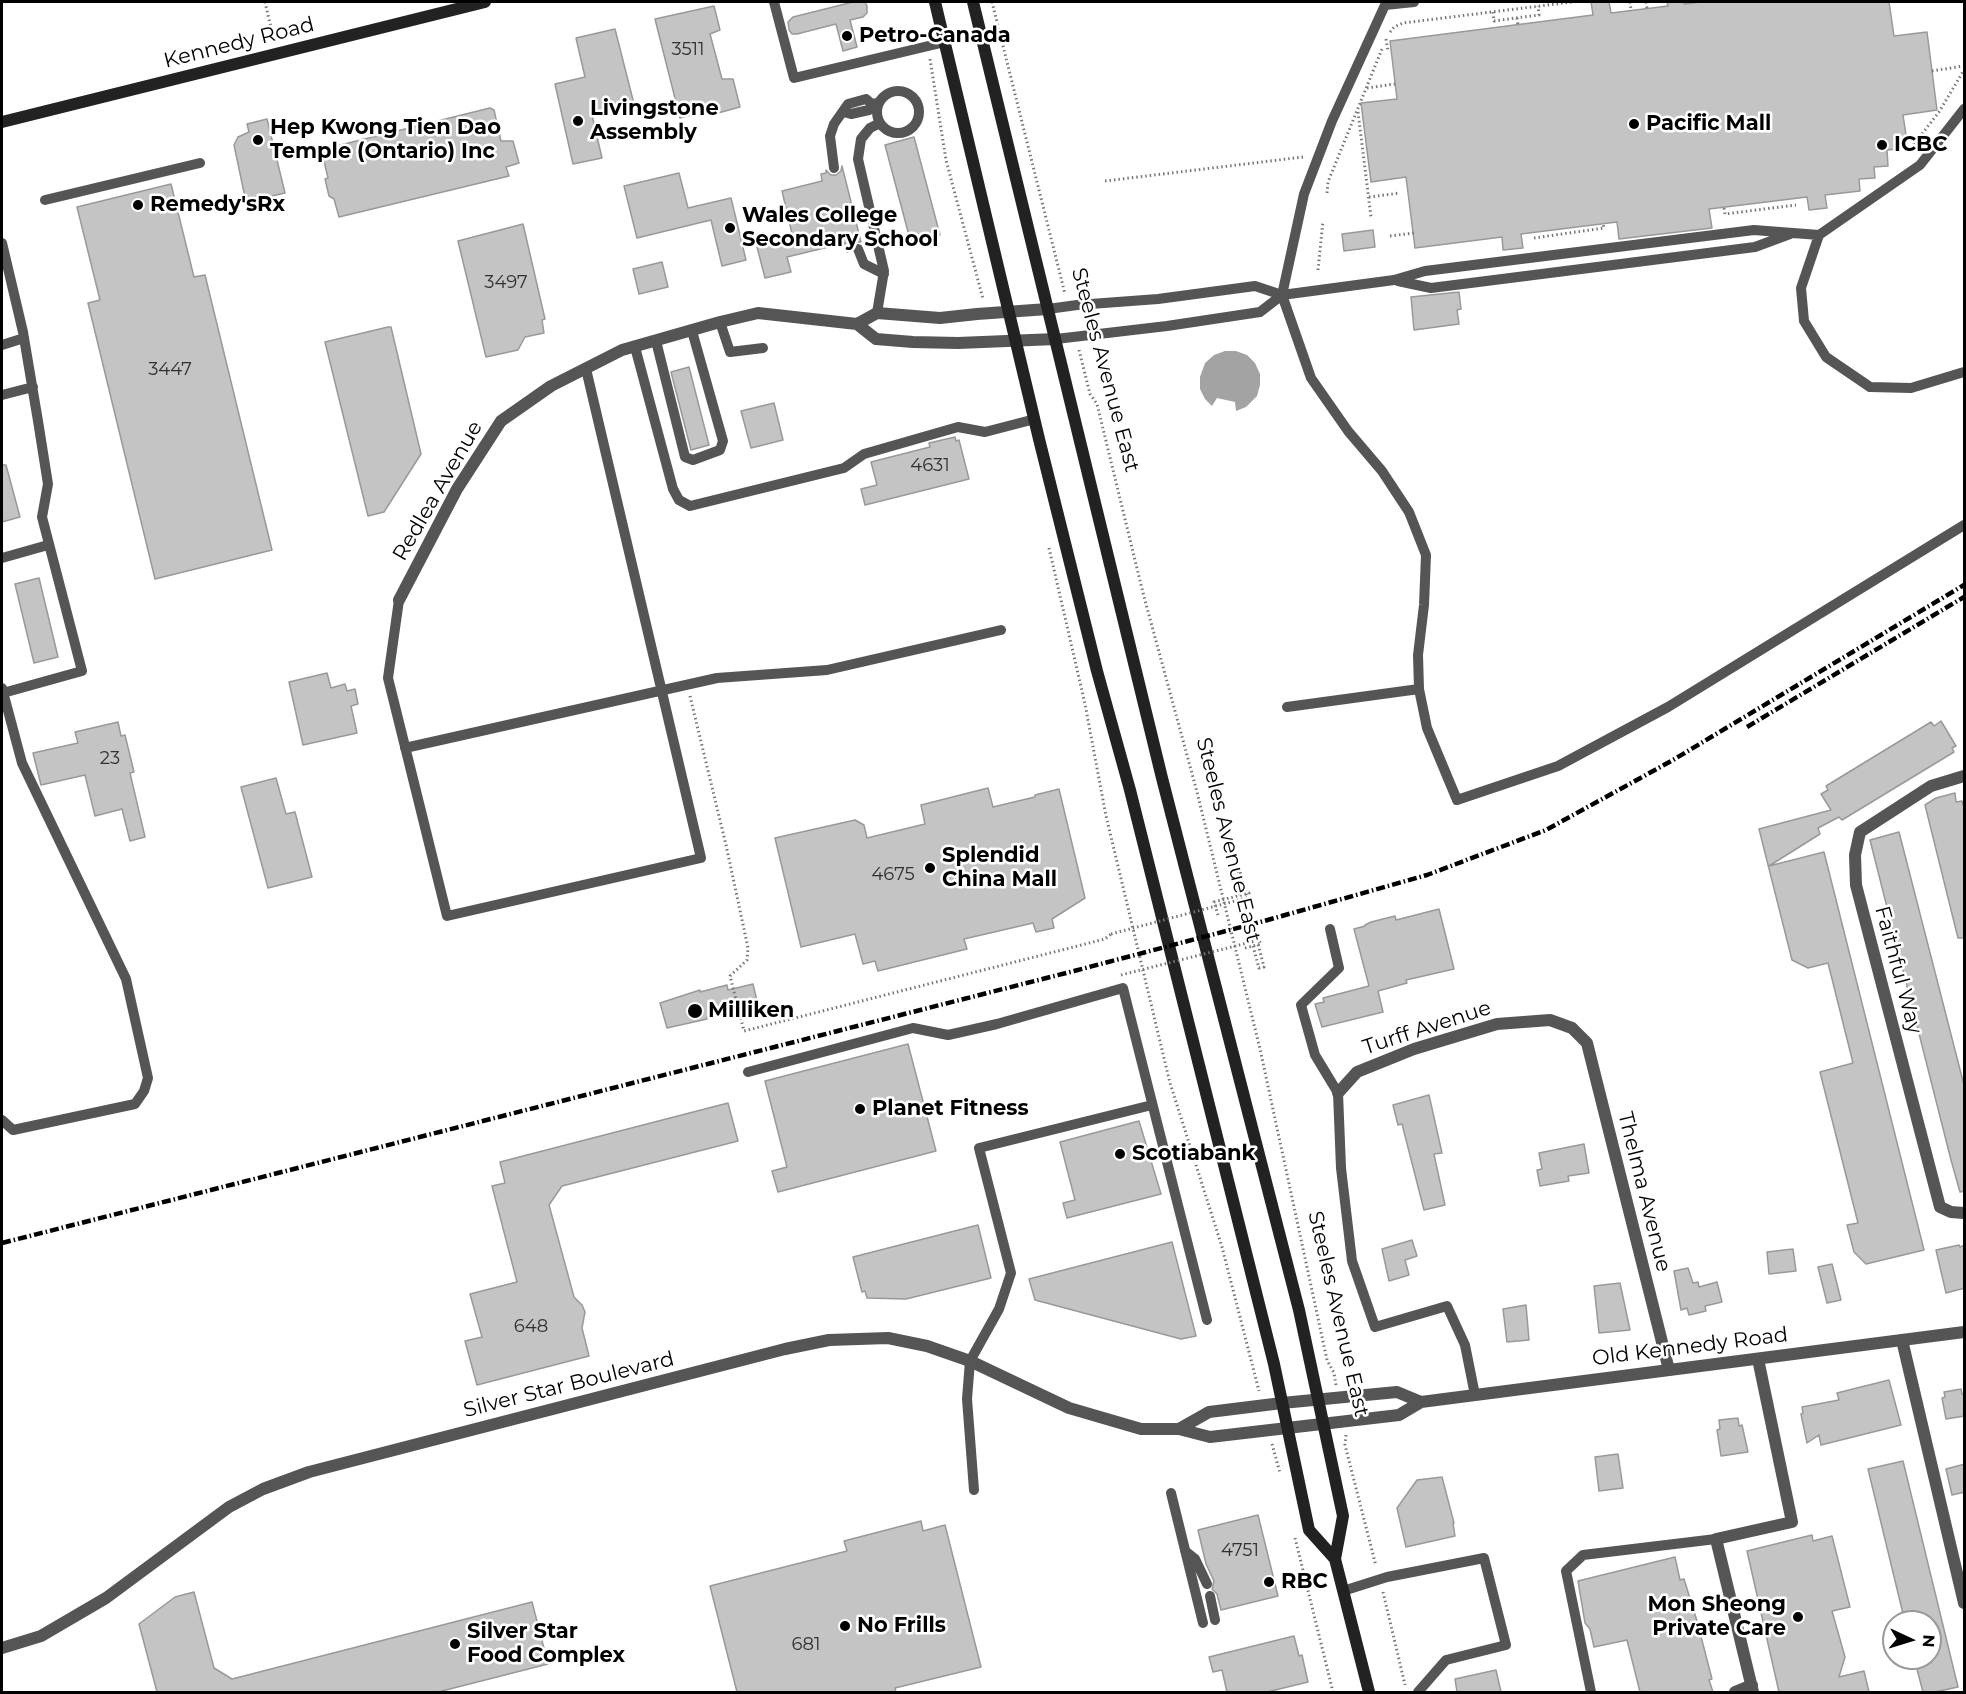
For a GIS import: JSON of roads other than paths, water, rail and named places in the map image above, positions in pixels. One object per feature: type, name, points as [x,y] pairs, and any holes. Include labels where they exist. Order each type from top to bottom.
[{"type":"main road","name":"Kennedy Road","points":[[2,122],[485,2]]},
{"type":"main road","name":"Steeles Avenue East","points":[[935,2],[1097,671],[1130,790],[1211,1107],[1282,1403],[1309,1530],[1335,1559]]},
{"type":"main road","name":"Steeles Avenue East","points":[[973,2],[1162,778],[1296,1299],[1343,1516],[1335,1559],[1369,1692]]},
{"type":"street","points":[[857,324],[877,313],[940,318],[1048,309]]},
{"type":"street","name":"Redlea Avenue","points":[[399,600],[457,489],[501,421],[551,386],[622,350],[692,332],[720,322],[759,314],[857,324],[876,339],[958,343],[1056,339]]},
{"type":"street","name":"Faithful Way","points":[[1965,776],[1931,786],[1860,832],[1855,855],[1856,885],[1940,1207],[1951,1212],[1965,1213]]},
{"type":"street","name":"Turff Avenue","points":[[1338,1093],[1357,1071],[1414,1049],[1497,1024],[1550,1020],[1572,1028]]},
{"type":"street","name":"Thelma Avenue","points":[[1572,1028],[1587,1043],[1669,1370]]},
{"type":"street","name":"Old Kennedy Road","points":[[1323,1425],[1399,1416],[1421,1402],[1965,1332]]},
{"type":"street","name":"Silver Star Boulevard","points":[[2,1648],[41,1636],[99,1602],[229,1507],[263,1489],[309,1472],[785,1349],[829,1340],[888,1338],[927,1346],[970,1361],[1069,1408],[1141,1429],[1179,1429],[1210,1437],[1323,1425]]},
{"type":"street","points":[[1902,1340],[1965,1603]]},
{"type":"street","points":[[1735,1692],[1752,1689],[1716,1539],[1792,1522],[1758,1359]]},
{"type":"street","name":"Old Kennedy Road","points":[[1282,1403],[1397,1392],[1421,1402]]},
{"type":"street","name":"Silver Star Boulevard","points":[[1179,1429],[1209,1412],[1282,1403]]},
{"type":"lane","points":[[774,2],[794,78],[945,42]]},
{"type":"lane","points":[[1414,2],[1385,5],[1332,121],[1304,194],[1282,295],[1311,378],[1348,430],[1382,471],[1403,503],[1426,555],[1424,605],[1418,655],[1419,689],[1427,728],[1457,800],[1558,766],[1677,702],[1965,525]]},
{"type":"lane","points":[[834,168],[830,136],[834,124],[844,112],[851,114],[869,110],[876,104],[889,93],[902,92],[914,99],[919,111],[915,124],[904,132],[890,132],[880,123],[876,104]]},
{"type":"lane","points":[[1048,309],[1158,299],[1255,286],[1282,295],[1394,280],[1425,271],[1754,230],[1819,234],[1920,165],[1965,110]]},
{"type":"lane","points":[[877,313],[884,274],[858,159],[861,139],[870,128],[880,123]]},
{"type":"lane","points":[[45,200],[200,163]]},
{"type":"lane","points":[[1394,280],[1431,288],[1755,247],[1795,233]]},
{"type":"lane","points":[[1819,234],[1801,288],[1804,321],[1826,357],[1870,387],[1911,388],[1965,372]]},
{"type":"lane","points":[[2,243],[24,338],[48,484],[42,517],[82,671],[2,691],[5,717],[22,763],[126,980],[148,1078],[144,1091],[135,1104],[2,1134]]},
{"type":"lane","points":[[858,249],[864,264],[884,274]]},
{"type":"lane","points":[[1056,339],[1260,312],[1282,295]]},
{"type":"lane","points":[[720,322],[729,352],[763,348]]},
{"type":"lane","points":[[656,341],[685,457],[693,460],[720,450],[723,441],[692,332]]},
{"type":"lane","points":[[2,345],[24,338]]},
{"type":"lane","points":[[635,347],[673,489],[679,500],[690,506],[844,468],[864,454],[958,427],[985,432],[1035,419]]},
{"type":"lane","points":[[399,600],[388,678],[447,916],[701,858],[586,369]]},
{"type":"lane","points":[[2,395],[33,387]]},
{"type":"lane","points":[[2,558],[48,545]]},
{"type":"lane","points":[[405,748],[717,678],[827,670],[1001,630]]},
{"type":"lane","points":[[1287,707],[1419,689]]},
{"type":"lane","points":[[1330,929],[1339,968],[1302,1005],[1315,1055],[1338,1093],[1341,1168],[1352,1261],[1375,1327],[1447,1306],[1465,1345],[1474,1395]]},
{"type":"lane","points":[[748,1072],[914,1028],[948,1035],[997,1024],[1123,988],[1207,1320]]},
{"type":"lane","points":[[974,1490],[967,1399],[970,1361],[999,1308],[1011,1273],[980,1148],[1152,1106]]},
{"type":"lane","points":[[2,1120],[13,1130]]},
{"type":"lane","points":[[1171,1493],[1203,1623]]},
{"type":"lane","points":[[1591,1692],[1566,1571],[1582,1555],[1716,1539]]},
{"type":"lane","points":[[1185,1550],[1195,1559],[1207,1584]]},
{"type":"lane","points":[[1343,1591],[1379,1579],[1484,1558],[1506,1645],[1446,1660],[1419,1692]]},
{"type":"lane","points":[[1210,1596],[1215,1620]]},
{"type":"railway","points":[[2,1243],[1074,971],[1427,875],[1546,830],[1673,760],[1964,585]]},
{"type":"railway","points":[[1747,727],[1964,597]]},
{"type":"place","name":"Petro-Canada","points":[[847,36]]},
{"type":"place","name":"Livingstone Assembly","points":[[578,121]]},
{"type":"place","name":"Pacific Mall","points":[[1634,124]]},
{"type":"place","name":"Hep Kwong Tien Dao Temple (Ontario) Inc","points":[[258,140]]},
{"type":"place","name":"ICBC","points":[[1882,145]]},
{"type":"place","name":"Remedy'sRx","points":[[138,205]]},
{"type":"place","name":"Wales College Secondary School","points":[[730,228]]},
{"type":"place","name":"Splendid China Mall","points":[[930,868]]},
{"type":"place","name":"Milliken","points":[[695,1011]]},
{"type":"place","name":"Planet Fitness","points":[[860,1109]]},
{"type":"place","name":"Scotiabank","points":[[1120,1154]]},
{"type":"place","name":"RBC","points":[[1269,1582]]},
{"type":"place","name":"Mon Sheong Private Care","points":[[1798,1617]]},
{"type":"place","name":"No Frills","points":[[845,1626]]},
{"type":"place","name":"Silver Star Food Complex","points":[[455,1644]]}]
